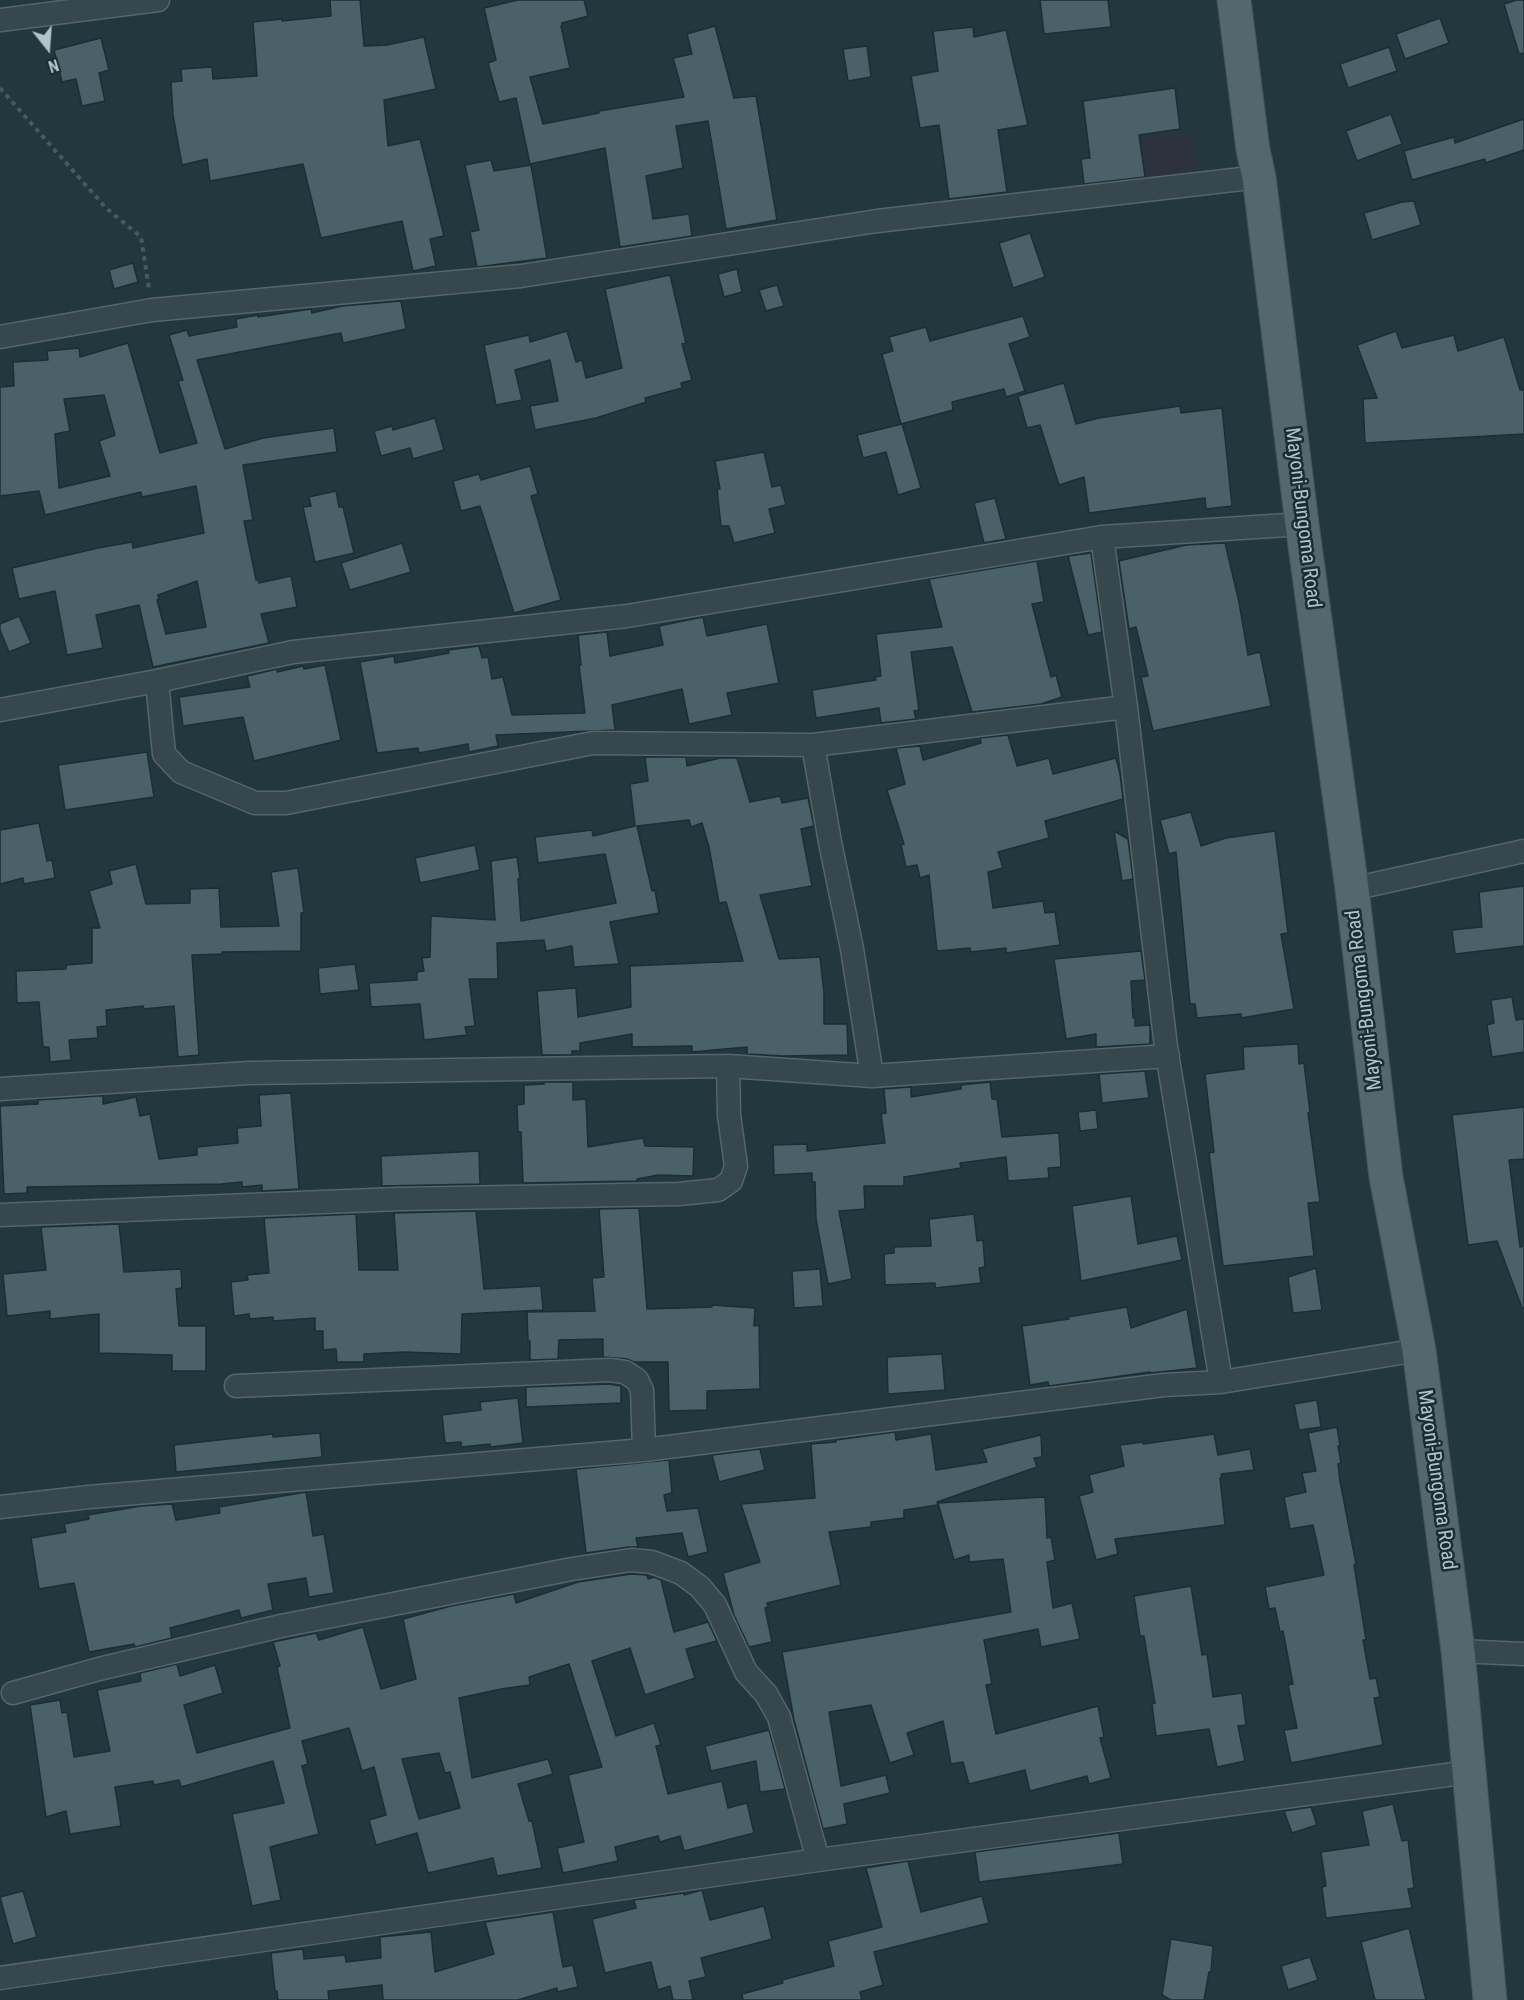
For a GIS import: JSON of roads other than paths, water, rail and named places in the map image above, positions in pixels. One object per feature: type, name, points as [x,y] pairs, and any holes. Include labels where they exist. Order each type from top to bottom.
[{"type":"main road","name":"Mayoni-Bungoma Road","points":[[1234,0],[1352,889],[1386,1177],[1419,1350],[1458,1651],[1490,2000]]},
{"type":"street","points":[[0,20],[158,0]]},
{"type":"street","points":[[0,337],[152,310],[521,276],[877,221],[1259,177]]},
{"type":"street","points":[[0,710],[157,681],[293,652],[627,616],[1102,537],[1302,524]]},
{"type":"street","points":[[1102,537],[1126,706],[1168,1056],[1221,1382]]},
{"type":"street","points":[[157,681],[164,754],[181,772],[255,803],[286,803],[593,743],[813,745],[1126,706]]},
{"type":"street","points":[[813,745],[852,949],[872,1076]]},
{"type":"street","points":[[1352,889],[1524,851]]},
{"type":"street","points":[[0,1089],[249,1073],[728,1066],[872,1076],[1168,1056]]},
{"type":"street","points":[[0,1215],[398,1199],[679,1194],[718,1190],[731,1181],[736,1166],[729,1115],[728,1066]]},
{"type":"street","points":[[0,1507],[89,1497],[644,1450],[1164,1385],[1221,1382],[1419,1350]]},
{"type":"street","points":[[236,1386],[610,1370],[625,1372],[637,1380],[642,1390],[644,1450]]},
{"type":"street","points":[[13,1693],[281,1626],[572,1569],[631,1560],[652,1562],[681,1573],[700,1587],[715,1605],[746,1672],[766,1694],[779,1718],[818,1860]]},
{"type":"street","points":[[1458,1651],[1524,1654]]},
{"type":"street","points":[[0,1978],[818,1860],[1469,1772]]}]
